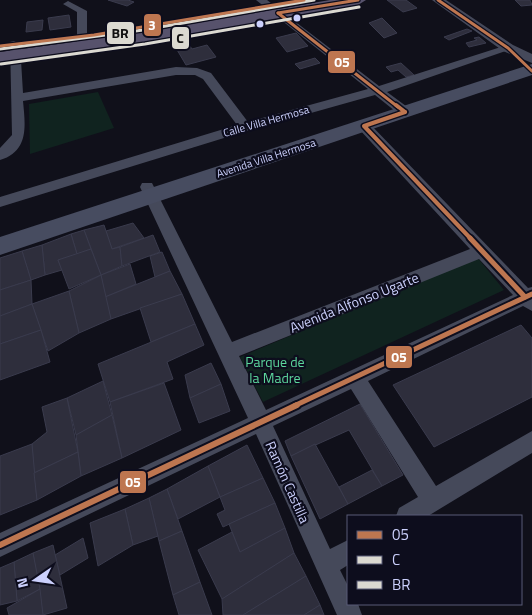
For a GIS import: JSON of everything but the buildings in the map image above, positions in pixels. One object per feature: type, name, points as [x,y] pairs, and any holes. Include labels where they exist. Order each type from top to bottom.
[{"type":"main road","points":[[7,51],[83,41],[304,0]]},
{"type":"main road","points":[[269,6],[356,0]]},
{"type":"main road","name":"Avenida Villa Hermosa","points":[[0,246],[149,192],[400,108],[528,60]]},
{"type":"main road","name":"Avenida Villa Hermosa","points":[[0,234],[149,192],[364,126],[400,108]]},
{"type":"street","points":[[438,0],[528,60]]},
{"type":"street","points":[[68,4],[82,11],[83,41]]},
{"type":"street","points":[[269,6],[380,90],[400,108]]},
{"type":"street","points":[[0,155],[11,147],[19,135],[18,98],[7,51]]},
{"type":"street","name":"Calle Villa Hermosa","points":[[0,202],[245,126],[380,90],[528,60]]},
{"type":"street","points":[[18,98],[176,71],[198,72],[207,76],[245,126]]},
{"type":"street","points":[[0,545],[355,377],[530,299],[364,126]]},
{"type":"street","name":"Ramón Castilla","points":[[149,192],[261,422],[350,615]]},
{"type":"street","name":"Avenida Alfonso Ugarte","points":[[226,353],[482,251]]},
{"type":"street","points":[[355,377],[433,501]]},
{"type":"street","points":[[409,515],[532,441]]},
{"type":"street","points":[[326,565],[347,553]]},
{"type":"green space","points":[[98,92],[114,128],[30,154],[29,104]]},
{"type":"green space","name":"Parque de la Madre","points":[[477,257],[504,290],[263,402],[240,357]]},
{"type":"transit line","name":"3","points":[[0,46],[94,35],[304,0]]},
{"type":"transit line","name":"BR","points":[[0,49],[143,30],[314,0]]},
{"type":"transit line","name":"05","points":[[278,13],[358,0]]},
{"type":"transit line","name":"05","points":[[438,0],[508,48],[532,71]]},
{"type":"transit line","name":"C","points":[[1,64],[145,44],[359,7]]},
{"type":"transit line","name":"05","points":[[278,13],[405,112]]},
{"type":"transit line","name":"05","points":[[405,112],[364,126],[525,297]]},
{"type":"transit line","name":"05","points":[[0,545],[532,294]]}]
